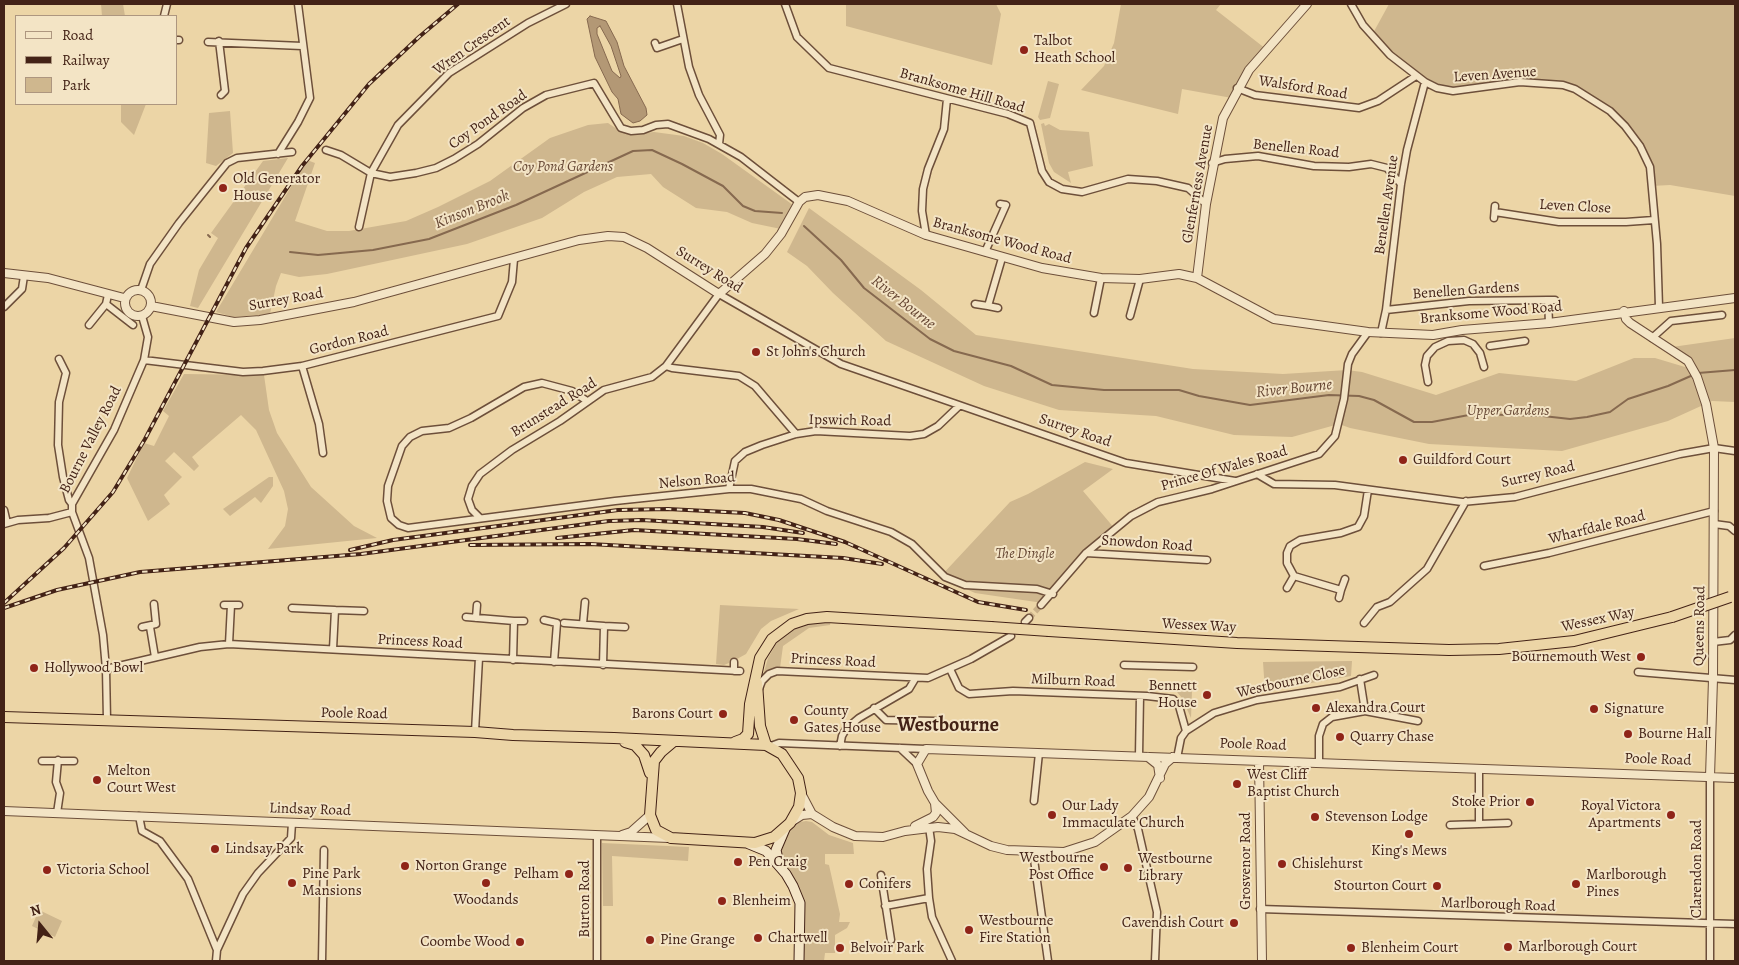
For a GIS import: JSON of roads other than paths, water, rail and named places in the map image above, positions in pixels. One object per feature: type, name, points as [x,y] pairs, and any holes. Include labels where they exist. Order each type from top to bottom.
[{"type":"highway","name":"Wessex Way","points":[[727,743],[739,741],[747,735],[760,658],[772,639],[784,628],[807,619],[853,618],[1156,639],[1472,650],[1534,647],[1598,637],[1672,617],[1733,596]]},
{"type":"highway","points":[[756,674],[759,690],[760,726],[769,746]]},
{"type":"highway","name":"Poole Road","points":[[4,717],[475,732],[674,741]]},
{"type":"highway","name":"Poole Road","points":[[614,738],[631,743],[644,755],[652,781]]},
{"type":"highway","points":[[674,741],[727,743],[769,746],[782,754],[794,770],[801,793],[799,807],[788,826],[769,840],[747,843],[671,838],[656,830],[650,815],[652,781],[657,756],[674,741]]},
{"type":"main road","points":[[780,866],[776,850],[788,826]]},
{"type":"main road","points":[[747,843],[764,850],[780,866],[794,886],[800,903],[799,961]]},
{"type":"street","points":[[278,154],[310,98],[298,4]]},
{"type":"street","name":"Wren Crescent","points":[[359,227],[371,173],[398,125],[449,73],[528,23],[566,4]]},
{"type":"street","points":[[677,4],[683,39],[694,82],[720,135],[719,144]]},
{"type":"street","name":"Branksome Hill Road","points":[[785,4],[797,37],[828,68],[1008,114],[1030,123],[1042,171],[1049,182],[1062,189],[1082,192],[1128,179],[1157,181],[1188,188],[1206,204]]},
{"type":"street","name":"Glenferness Avenue","points":[[1197,278],[1212,163],[1223,118],[1238,88],[1259,56],[1307,4]]},
{"type":"street","name":"Leven Avenue","points":[[1351,4],[1363,25],[1390,55],[1416,76],[1445,91],[1520,82],[1563,85],[1575,89],[1610,111],[1625,126],[1640,146],[1650,167],[1659,307]]},
{"type":"street","points":[[657,48],[683,39]]},
{"type":"street","points":[[219,41],[225,91],[221,95]]},
{"type":"street","points":[[208,42],[302,46]]},
{"type":"street","name":"Walsford Road","points":[[1238,88],[1255,95],[1359,108],[1378,101],[1416,76]]},
{"type":"street","name":"Benellen Avenue","points":[[1381,333],[1386,310],[1401,184],[1407,150],[1426,82]]},
{"type":"street","name":"Coy Pond Road","points":[[326,150],[341,155],[371,173],[390,177],[436,168],[478,144],[523,108],[546,95],[594,83],[620,128],[631,131],[668,124],[689,130],[741,157],[799,202]]},
{"type":"street","points":[[926,235],[922,211],[924,189],[930,164],[944,128],[947,99]]},
{"type":"street","points":[[141,290],[150,264],[179,223],[232,160],[292,152]]},
{"type":"street","name":"Benellen Road","points":[[1212,163],[1225,159],[1258,156],[1314,166],[1349,167],[1370,164],[1387,168],[1401,184]]},
{"type":"street","name":"Branksome Wood Road","points":[[799,202],[812,195],[836,197],[926,235],[1057,272],[1101,278],[1140,279],[1179,274],[1197,278],[1274,319],[1368,332],[1433,335],[1462,330],[1549,323],[1624,311],[1735,298]]},
{"type":"street","points":[[719,294],[765,254],[780,234],[799,202]]},
{"type":"street","points":[[985,252],[1005,205]]},
{"type":"street","name":"Leven Close","points":[[1495,212],[1559,222],[1654,220]]},
{"type":"street","name":"Surrey Road","points":[[152,306],[234,322],[260,320],[362,300],[579,240],[608,236],[624,238],[658,255],[719,294],[841,364],[1126,463],[1234,481]]},
{"type":"street","points":[[988,306],[1002,258]]},
{"type":"street","name":"Gordon Road","points":[[144,360],[243,372],[302,366],[498,316],[512,282],[514,259]]},
{"type":"street","points":[[4,273],[48,278],[124,298]]},
{"type":"street","points":[[4,308],[22,289],[24,276]]},
{"type":"street","points":[[1094,313],[1101,278]]},
{"type":"street","points":[[1130,316],[1140,279]]},
{"type":"street","points":[[141,290],[148,296],[152,306],[147,314],[142,316],[132,313],[124,305],[124,298],[131,291],[141,290]]},
{"type":"street","name":"Brunstead Road","points":[[480,518],[472,510],[468,499],[472,486],[480,474],[512,450],[560,421],[604,390],[652,377],[666,366],[719,294]]},
{"type":"street","points":[[89,325],[106,304],[108,295]]},
{"type":"street","points":[[1548,300],[1549,323]]},
{"type":"street","name":"Benellen Gardens","points":[[1386,310],[1469,301],[1555,300]]},
{"type":"street","points":[[106,304],[133,325]]},
{"type":"street","points":[[975,304],[998,308]]},
{"type":"street","name":"Queens Road","points":[[1624,311],[1626,319],[1630,323],[1688,362],[1696,374],[1706,404],[1714,448],[1713,679],[1710,777]]},
{"type":"street","points":[[1652,338],[1671,321],[1709,319],[1722,315]]},
{"type":"street","name":"Bourne Valley Road","points":[[101,720],[106,695],[103,635],[89,558],[72,512],[72,504],[114,430],[144,360],[148,337],[142,316]]},
{"type":"street","name":"Prince Of Wales Road","points":[[1041,605],[1053,594],[1086,553],[1131,516],[1158,502],[1234,481],[1319,454],[1335,436],[1341,415],[1346,373],[1352,354],[1368,332]]},
{"type":"street","points":[[1428,382],[1425,370],[1427,356],[1435,347],[1448,342],[1464,340],[1473,344],[1480,353],[1484,367]]},
{"type":"street","points":[[1490,346],[1524,341]]},
{"type":"street","points":[[59,359],[66,373],[59,402],[58,445],[63,477],[69,500],[72,504]]},
{"type":"street","points":[[302,366],[319,424],[323,453]]},
{"type":"street","points":[[666,366],[739,376],[755,386],[796,434]]},
{"type":"street","name":"Nelson Road","points":[[587,401],[572,391],[542,383],[524,387],[471,418],[449,428],[422,431],[410,437],[402,446],[388,486],[387,501],[391,518],[399,525],[408,528],[729,488],[751,489],[801,499],[827,511],[891,532],[912,544],[945,577],[965,585],[1037,589],[1053,594]]},
{"type":"street","name":"Ipswich Road","points":[[729,488],[735,461],[745,452],[796,434],[816,431],[910,436],[924,434],[938,426],[959,406]]},
{"type":"street","name":"Surrey Road","points":[[1257,474],[1274,484],[1334,485],[1466,502],[1515,497],[1680,454],[1714,448],[1735,451]]},
{"type":"street","name":"Queens Road","points":[[1698,452],[1710,458],[1714,476]]},
{"type":"street","points":[[1341,590],[1294,576],[1286,560],[1290,546],[1300,540],[1342,533],[1358,527],[1364,516],[1368,490]]},
{"type":"street","points":[[1364,623],[1377,608],[1390,602],[1427,569],[1466,502]]},
{"type":"street","points":[[4,510],[5,523],[26,519],[48,518],[72,512]]},
{"type":"street","name":"Wharfdale Road","points":[[1484,566],[1549,553],[1714,511]]},
{"type":"street","points":[[1714,524],[1729,526],[1735,531]]},
{"type":"street","name":"Snowdon Road","points":[[1086,553],[1206,560]]},
{"type":"street","points":[[1287,588],[1294,576]]},
{"type":"street","points":[[1338,598],[1345,579]]},
{"type":"street","points":[[583,624],[584,602]]},
{"type":"street","points":[[142,627],[156,624],[154,604]]},
{"type":"street","points":[[229,644],[227,605],[238,605]]},
{"type":"street","points":[[476,618],[477,605]]},
{"type":"street","points":[[292,608],[364,611]]},
{"type":"street","points":[[333,650],[335,610]]},
{"type":"street","points":[[466,617],[524,621]]},
{"type":"street","points":[[544,620],[557,623],[554,662]]},
{"type":"street","points":[[513,660],[514,621]]},
{"type":"street","points":[[564,623],[625,627]]},
{"type":"street","points":[[150,626],[155,657]]},
{"type":"street","points":[[603,665],[604,626]]},
{"type":"street","points":[[840,746],[846,729],[874,708],[909,689],[915,679],[935,676],[1010,636]]},
{"type":"street","points":[[1713,642],[1730,640],[1735,636]]},
{"type":"street","name":"Princess Road","points":[[106,669],[200,646],[229,644],[737,671],[734,662]]},
{"type":"street","points":[[475,732],[479,658]]},
{"type":"street","points":[[1124,665],[1193,667]]},
{"type":"street","name":"Milburn Road","points":[[950,669],[959,688],[970,694],[1013,692],[1140,696],[1173,699],[1179,706],[1186,731]]},
{"type":"street","name":"Princess Road","points":[[759,690],[762,681],[769,674],[777,671],[915,679]]},
{"type":"street","points":[[1638,672],[1735,680]]},
{"type":"street","name":"Westbourne Close","points":[[1186,731],[1214,713],[1236,705],[1340,687],[1374,675]]},
{"type":"street","points":[[1360,679],[1365,711]]},
{"type":"street","points":[[1140,696],[1144,756],[1158,766],[1160,778]]},
{"type":"street","points":[[874,708],[886,720],[935,721]]},
{"type":"street","points":[[1318,763],[1319,736],[1327,720],[1365,711],[1418,721]]},
{"type":"street","points":[[801,793],[805,805],[812,814],[833,827],[855,836],[883,837],[929,827],[949,828],[965,833],[991,846],[1033,852],[1064,852],[1086,847],[1132,816],[1149,797],[1166,764],[1175,757],[1181,738],[1186,731]]},
{"type":"street","name":"Poole Road","points":[[769,746],[779,743],[798,743],[1735,778]]},
{"type":"street","points":[[900,748],[917,764],[936,802],[965,833]]},
{"type":"street","points":[[917,764],[919,756],[926,749]]},
{"type":"street","points":[[1034,801],[1039,753]]},
{"type":"street","points":[[57,813],[60,793],[56,782],[58,760]]},
{"type":"street","points":[[42,761],[74,762]]},
{"type":"street","name":"Grosvenor Road","points":[[1260,761],[1262,961]]},
{"type":"street","points":[[1479,769],[1479,824]]},
{"type":"street","name":"Clarendon Road","points":[[1710,777],[1710,961]]},
{"type":"street","points":[[906,831],[929,820],[936,813],[936,802]]},
{"type":"street","name":"Lindsay Road","points":[[4,811],[671,838]]},
{"type":"street","points":[[788,826],[802,815],[812,814]]},
{"type":"street","name":"Lindsay Road","points":[[616,836],[631,832],[650,815]]},
{"type":"street","points":[[139,816],[142,831],[160,841],[188,880],[217,950]]},
{"type":"street","points":[[1132,816],[1138,829],[1157,912],[1155,961]]},
{"type":"street","points":[[216,961],[217,950],[243,894],[258,873],[291,838],[292,823]]},
{"type":"street","points":[[1450,825],[1508,823]]},
{"type":"street","points":[[929,827],[931,841],[927,869],[932,917],[952,961]]},
{"type":"street","name":"Burton Road","points":[[597,836],[597,961]]},
{"type":"street","points":[[322,961],[324,850]]},
{"type":"street","points":[[1033,852],[1048,961]]},
{"type":"street","points":[[881,875],[890,940]]},
{"type":"street","points":[[885,906],[929,898]]},
{"type":"street","name":"Marlborough Road","points":[[1260,909],[1735,924]]},
{"type":"waterway","name":"Kinson Brook","points":[[290,252],[318,255],[373,250],[429,239],[516,205],[633,151],[652,150],[682,164],[723,186],[743,206],[755,211],[782,213]]},
{"type":"waterway","name":"River Bourne","points":[[804,226],[841,260],[864,288],[930,339],[954,351],[1011,366],[1052,385],[1104,390],[1179,390],[1199,396],[1250,405],[1329,395],[1359,396],[1374,400],[1414,422],[1432,422],[1474,414],[1543,416],[1570,419],[1587,417],[1610,412],[1628,399],[1668,386],[1693,375]]},
{"type":"waterway","name":"River Bourne","points":[[1698,373],[1735,370]]},
{"type":"tunnel","points":[[1029,618],[1041,605]]},
{"type":"railway","points":[[4,603],[64,548],[113,492],[145,439],[246,248],[302,166],[369,84],[419,37],[458,4]]},
{"type":"railway","points":[[350,550],[393,540],[618,510],[668,509],[745,513],[779,520],[845,542],[978,602],[1026,610]]},
{"type":"railway","points":[[4,608],[57,590],[140,572],[361,554],[609,521],[642,520],[763,527],[803,533]]},
{"type":"railway","points":[[557,538],[634,530],[797,539],[836,544]]},
{"type":"railway","points":[[470,545],[590,544],[843,558],[882,564]]},
{"type":"place","name":"Talbot Heath School","points":[[1024,50]]},
{"type":"place","name":"Old Generator House","points":[[223,188]]},
{"type":"place","name":"St John's Church","points":[[756,352]]},
{"type":"place","name":"Guildford Court","points":[[1403,460]]},
{"type":"place","name":"Bournemouth West","points":[[1641,657]]},
{"type":"place","name":"Hollywood Bowl","points":[[34,668]]},
{"type":"place","name":"Bennett House","points":[[1207,695]]},
{"type":"place","name":"Alexandra Court","points":[[1316,708]]},
{"type":"place","name":"Signature","points":[[1594,709]]},
{"type":"place","name":"Barons Court","points":[[723,714]]},
{"type":"place","name":"County Gates House","points":[[794,720]]},
{"type":"place","name":"Bourne Hall","points":[[1628,734]]},
{"type":"place","name":"Quarry Chase","points":[[1340,737]]},
{"type":"place","name":"Melton Court West","points":[[97,780]]},
{"type":"place","name":"West Cliff Baptist Church","points":[[1237,784]]},
{"type":"place","name":"Stoke Prior","points":[[1530,802]]},
{"type":"place","name":"Our Lady Immaculate Church","points":[[1052,815]]},
{"type":"place","name":"Royal Victora Apartments","points":[[1671,815]]},
{"type":"place","name":"Stevenson Lodge","points":[[1315,817]]},
{"type":"place","name":"King's Mews","points":[[1409,834]]},
{"type":"place","name":"Lindsay Park","points":[[215,849]]},
{"type":"place","name":"Pen Craig","points":[[738,862]]},
{"type":"place","name":"Chislehurst","points":[[1282,864]]},
{"type":"place","name":"Norton Grange","points":[[405,866]]},
{"type":"place","name":"Westbourne Post Office","points":[[1104,867]]},
{"type":"place","name":"Westbourne Library","points":[[1128,868]]},
{"type":"place","name":"Victoria School","points":[[47,870]]},
{"type":"place","name":"Pelham","points":[[569,874]]},
{"type":"place","name":"Pine Park Mansions","points":[[292,883]]},
{"type":"place","name":"Woodands","points":[[486,883]]},
{"type":"place","name":"Conifers","points":[[849,884]]},
{"type":"place","name":"Marlborough Pines","points":[[1576,884]]},
{"type":"place","name":"Stourton Court","points":[[1437,886]]},
{"type":"place","name":"Blenheim","points":[[722,901]]},
{"type":"place","name":"Cavendish Court","points":[[1234,923]]},
{"type":"place","name":"Westbourne Fire Station","points":[[969,930]]},
{"type":"place","name":"Chartwell","points":[[758,938]]},
{"type":"place","name":"Pine Grange","points":[[650,940]]},
{"type":"place","name":"Coombe Wood","points":[[520,942]]},
{"type":"place","name":"Marlborough Court","points":[[1508,947]]},
{"type":"place","name":"Belvoir Park","points":[[840,948]]},
{"type":"place","name":"Blenheim Court","points":[[1351,948]]},
{"type":"district","name":"Westbourne","points":[[948,726]]},
{"type":"park label","name":"Coy Pond Gardens","points":[[563,167]]},
{"type":"park label","name":"Upper Gardens","points":[[1508,411]]},
{"type":"park label","name":"The Dingle","points":[[1025,554]]}]
